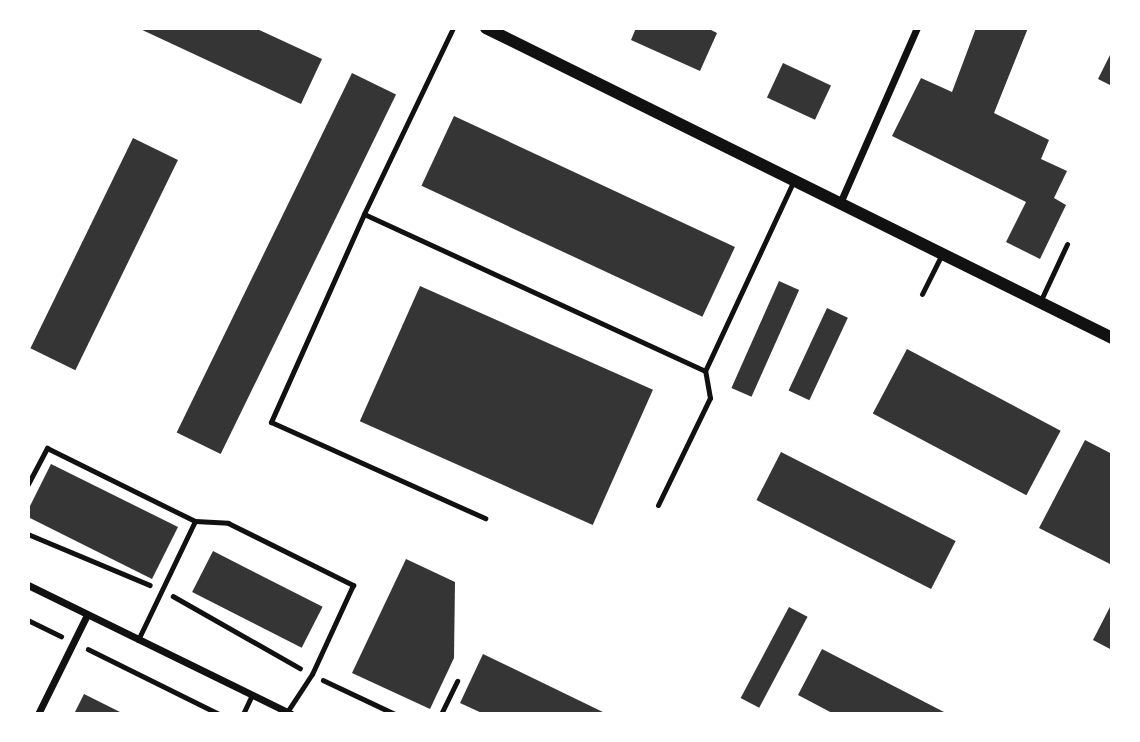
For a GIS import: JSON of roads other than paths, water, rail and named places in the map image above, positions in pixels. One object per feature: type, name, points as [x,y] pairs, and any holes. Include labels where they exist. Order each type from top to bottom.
[{"type":"street","points":[[485,28],[1112,338]]},
{"type":"street","points":[[840,203],[917,28]]},
{"type":"street","points":[[28,585],[289,713]]},
{"type":"street","points":[[38,714],[87,615]]},
{"type":"lane","points":[[453,28],[364,214],[271,422],[485,518]]},
{"type":"lane","points":[[658,505],[710,398],[705,371],[794,179]]},
{"type":"lane","points":[[364,214],[705,371]]},
{"type":"lane","points":[[1040,302],[1067,244]]},
{"type":"lane","points":[[922,293],[943,253]]},
{"type":"lane","points":[[28,484],[47,449],[195,521],[228,523],[353,585],[312,674],[289,713]]},
{"type":"lane","points":[[138,640],[164,591],[195,521]]},
{"type":"lane","points":[[442,714],[457,681]]},
{"type":"lane","points":[[243,714],[252,695]]}]
